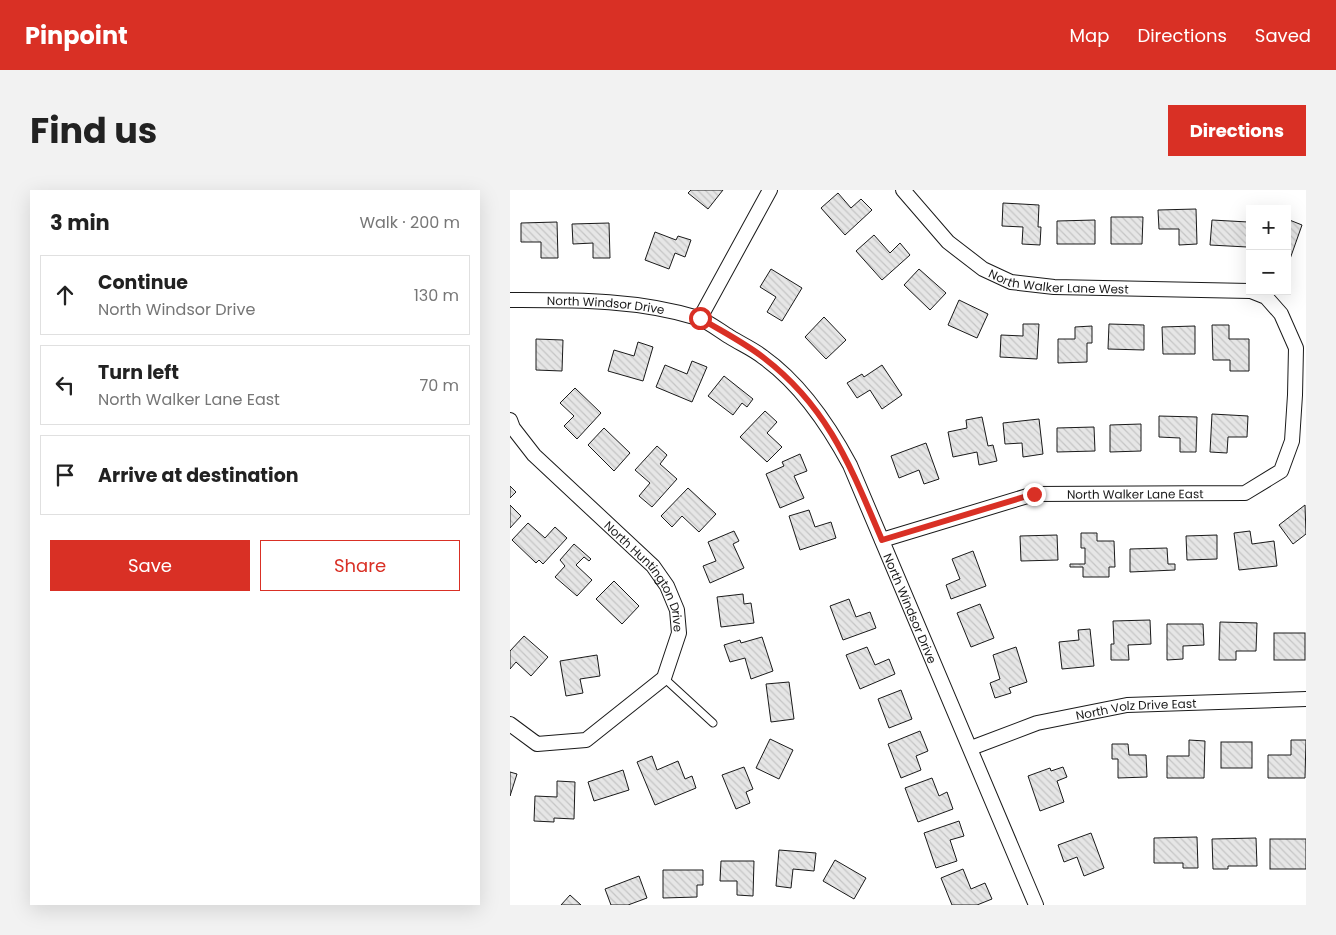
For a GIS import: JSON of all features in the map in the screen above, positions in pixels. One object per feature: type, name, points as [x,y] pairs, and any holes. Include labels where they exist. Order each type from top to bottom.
[{"type":"street","points":[[700,318],[770,190]]},
{"type":"street","name":"North Walker Lane West","points":[[903,190],[948,242],[983,270],[1011,282],[1054,287],[1246,291]]},
{"type":"street","name":"North Walker Lane West","points":[[1261,295],[1266,297],[1281,314],[1296,348],[1295,395]]},
{"type":"street","name":"North Windsor Drive","points":[[510,300],[586,300],[646,306],[700,318],[763,356],[785,375],[809,401],[832,433],[850,465],[1036,905]]},
{"type":"street","name":"North Walker Lane East","points":[[882,540],[1034,494],[1245,493],[1281,471],[1292,441],[1295,395]]},
{"type":"street","name":"North Huntington Drive","points":[[510,420],[513,428],[534,455],[654,566],[667,586],[676,610],[679,633],[664,678]]},
{"type":"street","points":[[510,724],[537,744],[586,740],[664,678]]},
{"type":"street","name":"North Volz Drive East","points":[[971,748],[1037,723],[1127,705],[1306,699]]},
{"type":"lane","points":[[664,678],[713,724]]},
{"type":"building","points":[[691,190],[723,190],[708,209],[688,193]]},
{"type":"building","points":[[838,193],[851,208],[861,199],[872,210],[845,235],[821,208]]},
{"type":"building","points":[[1003,203],[1039,205],[1038,227],[1041,227],[1040,245],[1022,244],[1023,227],[1002,226]]},
{"type":"building","points":[[1196,209],[1197,244],[1179,245],[1179,229],[1159,229],[1158,210]]},
{"type":"building","points":[[1111,217],[1143,217],[1142,244],[1111,244]]},
{"type":"building","points":[[1095,220],[1095,244],[1057,244],[1057,221]]},
{"type":"building","points":[[1212,220],[1246,222],[1246,247],[1210,245]]},
{"type":"building","points":[[1291,221],[1302,225],[1291,256]]},
{"type":"building","points":[[557,222],[558,258],[541,258],[541,242],[521,242],[521,223]]},
{"type":"building","points":[[609,223],[610,258],[593,258],[593,243],[573,244],[572,224]]},
{"type":"building","points":[[655,232],[676,240],[678,236],[691,240],[685,257],[675,253],[669,269],[645,260]]},
{"type":"building","points":[[874,235],[890,253],[900,243],[910,255],[882,280],[856,251]]},
{"type":"building","points":[[771,269],[802,288],[782,321],[767,312],[776,297],[760,287]]},
{"type":"building","points":[[919,269],[946,293],[930,310],[904,285]]},
{"type":"building","points":[[959,300],[988,314],[977,338],[948,325]]},
{"type":"building","points":[[824,317],[846,340],[826,359],[805,337]]},
{"type":"building","points":[[1023,324],[1039,324],[1037,359],[1000,357],[1001,335],[1023,336]]},
{"type":"building","points":[[1109,324],[1144,325],[1144,350],[1108,349]]},
{"type":"building","points":[[1212,325],[1229,325],[1229,339],[1249,339],[1249,371],[1230,371],[1230,360],[1213,360]]},
{"type":"building","points":[[1092,326],[1092,343],[1087,343],[1087,362],[1058,363],[1058,339],[1075,339],[1075,327]]},
{"type":"building","points":[[1195,326],[1195,354],[1163,354],[1162,327]]},
{"type":"building","points":[[536,339],[563,340],[562,371],[536,370]]},
{"type":"building","points":[[638,342],[653,347],[643,381],[608,371],[614,350],[634,356]]},
{"type":"building","points":[[692,361],[707,367],[692,402],[656,387],[665,365],[687,374]]},
{"type":"building","points":[[882,365],[902,395],[882,409],[870,390],[857,398],[847,383],[862,374],[864,377]]},
{"type":"building","points":[[724,376],[753,399],[747,407],[742,403],[733,415],[708,396]]},
{"type":"building","points":[[575,388],[601,413],[577,439],[564,426],[574,416],[560,403]]},
{"type":"building","points":[[765,411],[777,422],[767,433],[782,447],[767,462],[740,437]]},
{"type":"building","points":[[1212,414],[1248,416],[1247,437],[1228,437],[1227,453],[1210,452]]},
{"type":"building","points":[[1159,416],[1197,417],[1196,452],[1180,452],[1180,438],[1159,437]]},
{"type":"building","points":[[982,417],[988,446],[993,445],[997,461],[979,465],[977,452],[953,457],[948,432],[967,428],[966,420]]},
{"type":"building","points":[[1039,419],[1043,454],[1023,457],[1022,443],[1005,444],[1003,423]]},
{"type":"building","points":[[1141,424],[1141,451],[1110,452],[1110,425]]},
{"type":"building","points":[[1094,427],[1095,451],[1057,452],[1057,428]]},
{"type":"building","points":[[604,428],[630,453],[614,471],[588,445]]},
{"type":"building","points":[[926,443],[939,479],[924,484],[919,470],[899,478],[891,456]]},
{"type":"building","points":[[657,446],[667,455],[660,464],[677,479],[652,507],[639,496],[650,483],[635,470]]},
{"type":"building","points":[[800,454],[807,471],[794,476],[804,498],[780,508],[766,474],[784,466],[782,462]]},
{"type":"building","points":[[510,486],[516,492],[510,498]]},
{"type":"building","points":[[688,488],[716,514],[699,532],[682,516],[672,527],[661,516]]},
{"type":"building","points":[[510,505],[521,516],[510,528]]},
{"type":"building","points":[[1305,505],[1306,534],[1293,544],[1279,525]]},
{"type":"building","points":[[809,510],[815,527],[831,522],[836,538],[800,550],[789,516]]},
{"type":"building","points":[[528,523],[545,538],[555,527],[567,538],[543,564],[539,560],[536,563],[512,540]]},
{"type":"building","points":[[734,531],[739,541],[733,544],[744,568],[710,583],[703,566],[716,561],[708,542]]},
{"type":"building","points":[[1250,531],[1252,544],[1274,541],[1277,566],[1239,570],[1234,533]]},
{"type":"building","points":[[1081,533],[1097,533],[1097,541],[1114,541],[1115,567],[1109,567],[1109,577],[1083,577],[1083,567],[1070,567],[1070,564],[1085,564],[1085,548],[1081,548]]},
{"type":"building","points":[[1057,535],[1058,560],[1021,561],[1020,536]]},
{"type":"building","points":[[1217,535],[1217,559],[1187,560],[1186,536]]},
{"type":"building","points":[[574,544],[591,559],[589,561],[584,557],[576,565],[592,580],[577,596],[555,577],[565,566],[560,560]]},
{"type":"building","points":[[1167,548],[1168,564],[1175,564],[1175,570],[1130,572],[1130,549]]},
{"type":"building","points":[[973,551],[986,586],[951,599],[946,585],[960,579],[952,559]]},
{"type":"building","points":[[614,581],[639,606],[622,624],[596,599]]},
{"type":"building","points":[[743,594],[744,604],[751,603],[754,623],[721,627],[717,597]]},
{"type":"building","points":[[849,599],[856,617],[870,612],[876,628],[843,640],[830,606]]},
{"type":"building","points":[[980,604],[994,638],[971,647],[957,613]]},
{"type":"building","points":[[1150,620],[1151,644],[1128,645],[1129,660],[1111,660],[1111,644],[1114,644],[1113,621]]},
{"type":"building","points":[[1220,622],[1257,623],[1256,651],[1236,651],[1236,660],[1219,660]]},
{"type":"building","points":[[1167,624],[1203,624],[1204,645],[1183,646],[1183,659],[1167,660]]},
{"type":"building","points":[[1090,629],[1094,666],[1062,669],[1059,642],[1079,640],[1078,630]]},
{"type":"building","points":[[1274,633],[1305,633],[1305,660],[1274,660]]},
{"type":"building","points":[[524,636],[548,657],[531,676],[516,662],[510,669],[510,651]]},
{"type":"building","points":[[762,637],[773,671],[751,679],[745,658],[730,662],[724,645],[740,640],[741,643]]},
{"type":"building","points":[[867,647],[875,665],[889,659],[895,674],[860,689],[846,655]]},
{"type":"building","points":[[1016,647],[1027,682],[1009,688],[1011,693],[995,698],[990,683],[1000,679],[993,655]]},
{"type":"building","points":[[597,655],[600,676],[580,679],[583,693],[566,696],[560,661]]},
{"type":"building","points":[[789,682],[794,719],[771,722],[766,684]]},
{"type":"building","points":[[901,690],[912,719],[889,728],[878,699]]},
{"type":"building","points":[[920,731],[928,751],[916,756],[921,770],[901,778],[888,744]]},
{"type":"building","points":[[770,739],[793,750],[779,779],[756,768]]},
{"type":"building","points":[[1189,740],[1205,741],[1204,778],[1167,778],[1167,756],[1189,756]]},
{"type":"building","points":[[1291,740],[1306,740],[1305,778],[1268,778],[1268,755],[1291,755]]},
{"type":"building","points":[[1221,742],[1252,742],[1252,768],[1221,768]]},
{"type":"building","points":[[1112,744],[1128,744],[1129,755],[1146,755],[1147,777],[1118,778],[1118,759],[1112,759]]},
{"type":"building","points":[[652,756],[657,770],[678,761],[685,779],[692,776],[696,788],[655,805],[637,762]]},
{"type":"building","points":[[744,767],[753,789],[746,792],[750,803],[736,809],[722,775]]},
{"type":"building","points":[[1063,767],[1067,777],[1057,781],[1064,802],[1040,811],[1028,776],[1050,768],[1051,771]]},
{"type":"building","points":[[623,770],[629,790],[594,801],[588,782]]},
{"type":"building","points":[[510,772],[517,774],[510,796]]},
{"type":"building","points":[[932,778],[939,796],[947,792],[953,809],[918,822],[905,788]]},
{"type":"building","points":[[557,781],[575,782],[574,819],[554,818],[554,822],[534,821],[535,796],[557,797]]},
{"type":"building","points":[[959,821],[964,836],[950,840],[957,861],[936,868],[924,833]]},
{"type":"building","points":[[1091,833],[1104,868],[1084,876],[1077,857],[1064,862],[1058,845]]},
{"type":"building","points":[[1197,837],[1198,868],[1183,868],[1183,863],[1154,863],[1154,838]]},
{"type":"building","points":[[1256,838],[1257,866],[1228,866],[1228,869],[1213,869],[1212,839]]},
{"type":"building","points":[[1270,839],[1306,839],[1306,869],[1270,869]]},
{"type":"building","points":[[779,850],[816,853],[814,871],[793,869],[791,888],[776,886]]},
{"type":"building","points":[[835,860],[866,878],[854,899],[823,881]]},
{"type":"building","points":[[721,861],[754,861],[753,896],[737,895],[737,881],[720,881]]},
{"type":"building","points":[[963,869],[971,889],[985,883],[992,899],[977,905],[952,905],[941,878]]},
{"type":"building","points":[[663,870],[703,870],[703,885],[697,885],[697,897],[663,898]]},
{"type":"building","points":[[639,876],[647,898],[628,905],[611,905],[605,889]]},
{"type":"building","points":[[570,895],[581,905],[561,905]]},
{"type":"route","points":[[700,318],[763,356],[785,375],[809,401],[832,433],[850,465],[882,540],[1034,494]]}]
